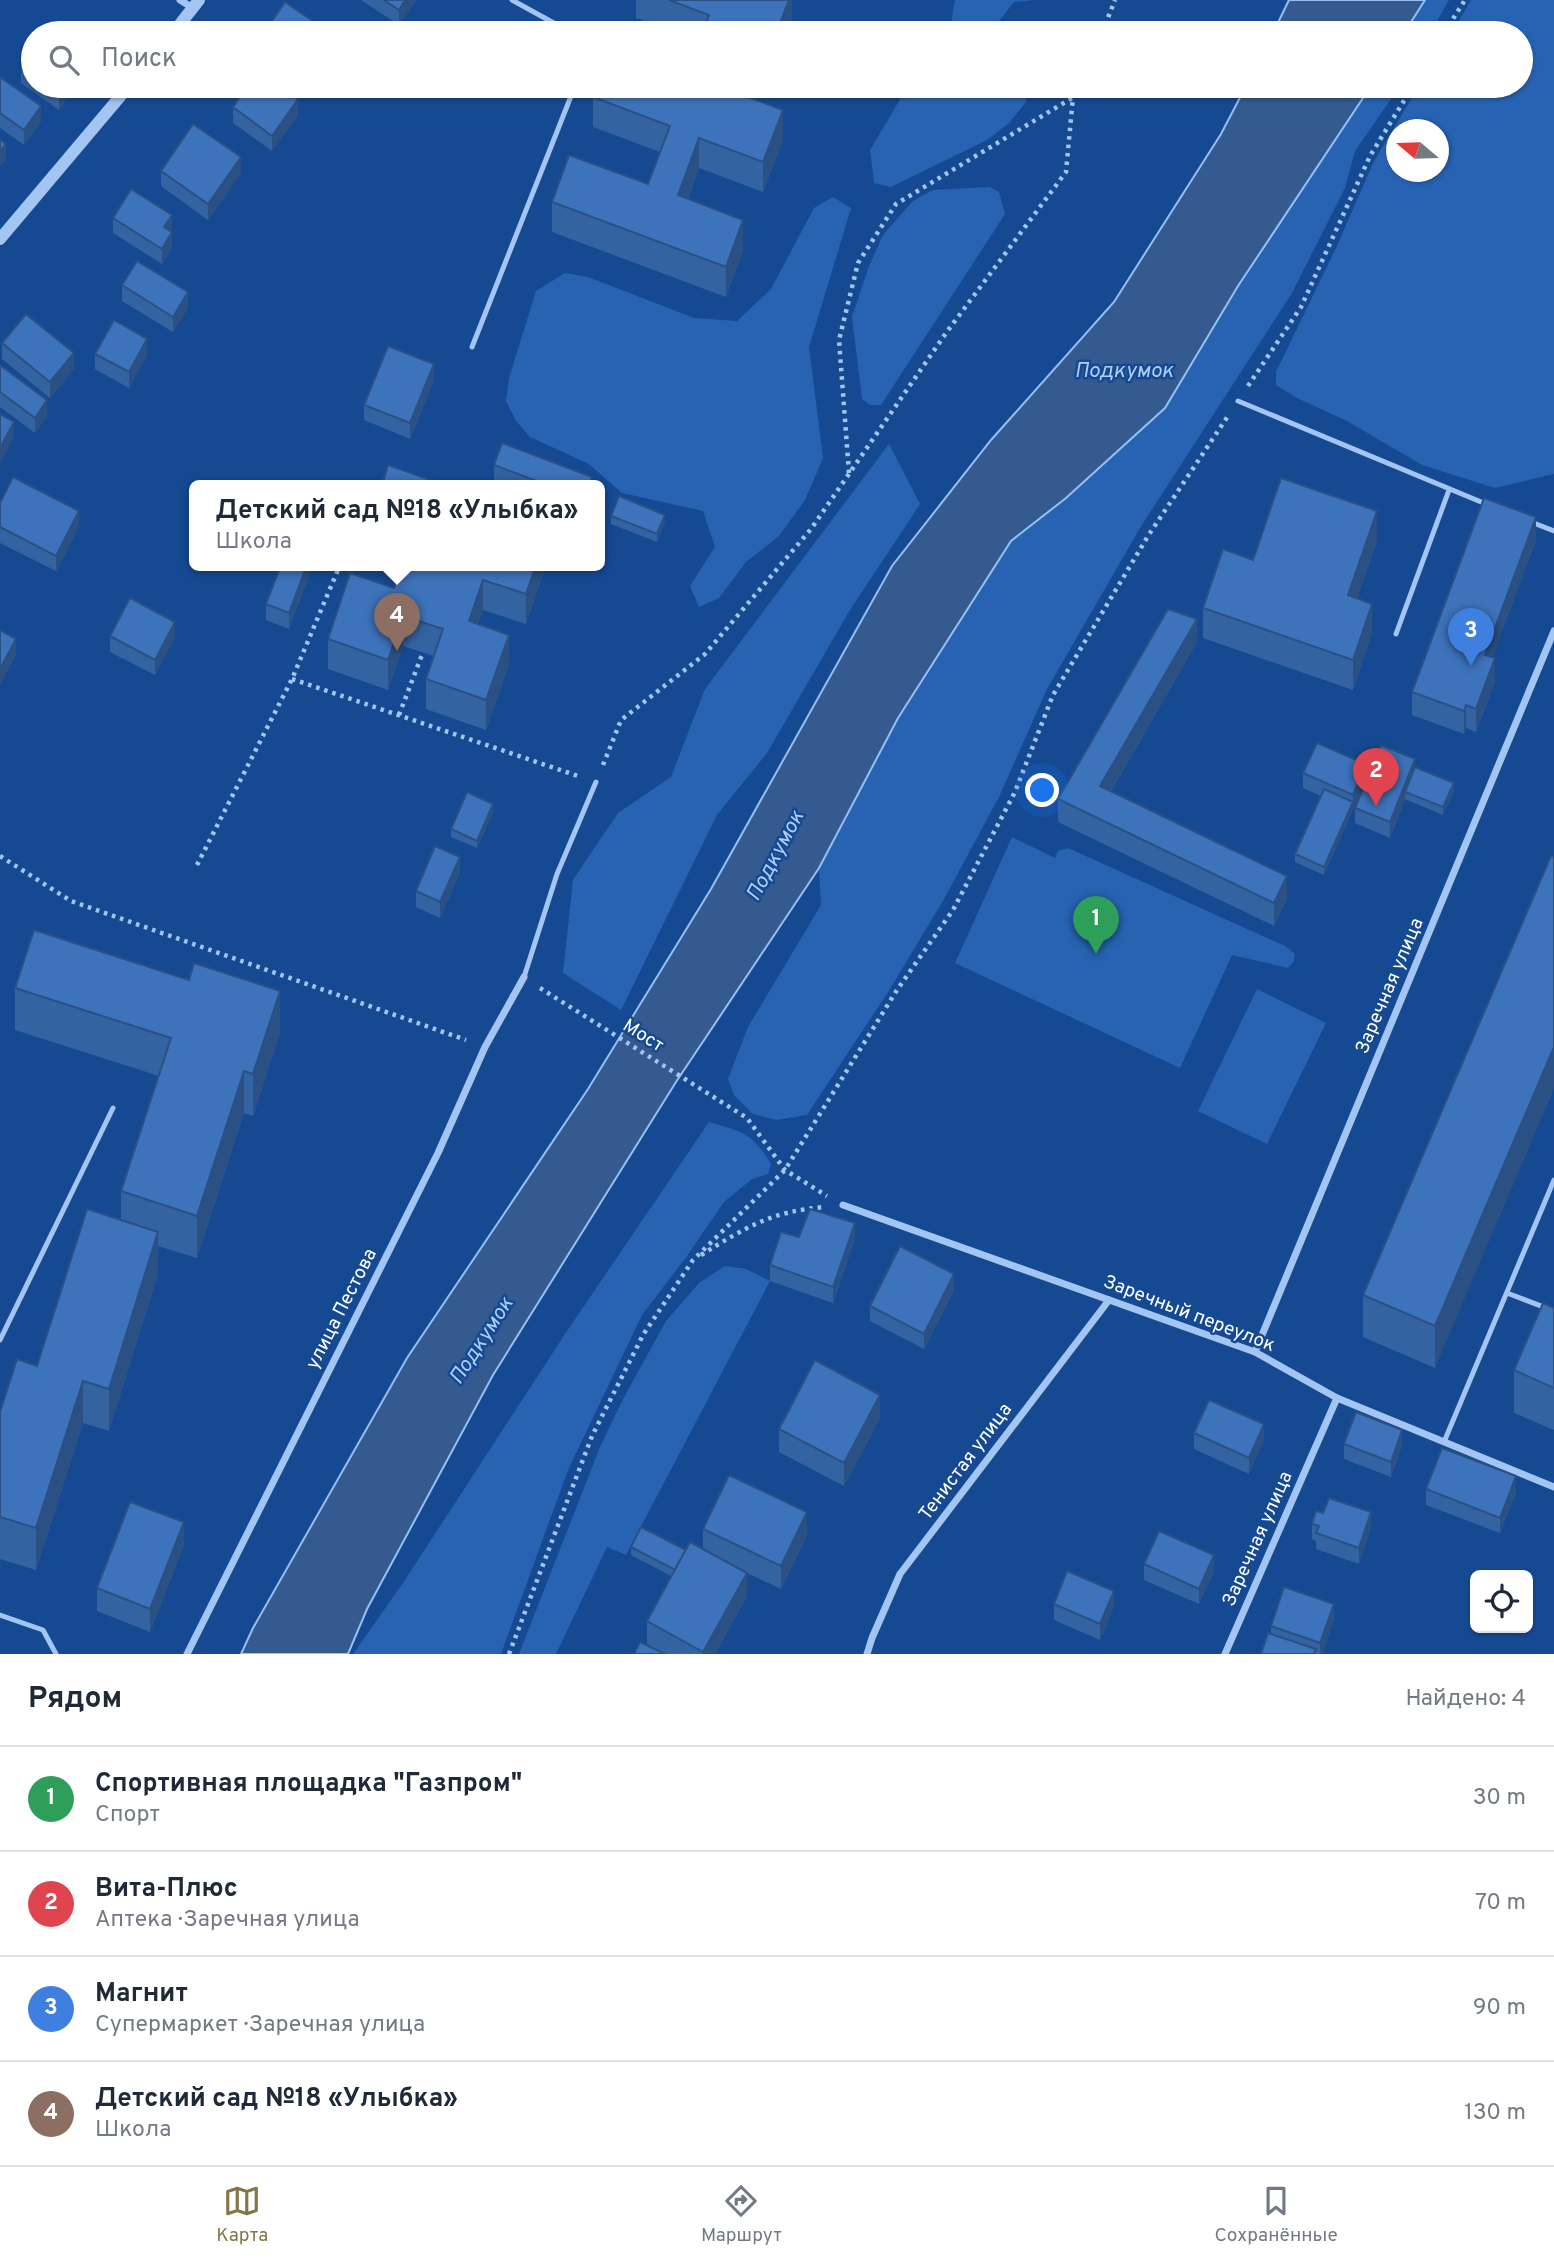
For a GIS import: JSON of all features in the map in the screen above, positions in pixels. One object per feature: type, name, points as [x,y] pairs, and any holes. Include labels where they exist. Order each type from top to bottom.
[{"type":"street","points":[[180,0],[196,4],[183,21]]},
{"type":"street","points":[[0,239],[119,98]]},
{"type":"street","name":"Заречная улица","points":[[1255,1352],[1554,631]]},
{"type":"street","name":"улица Пестова","points":[[187,1654],[438,1153],[485,1047],[524,977]]},
{"type":"street","name":"Заречный переулок","points":[[843,1205],[1255,1352],[1337,1398],[1554,1487]]},
{"type":"street","name":"Тенистая улица","points":[[867,1654],[900,1574],[1109,1300]]},
{"type":"street","name":"Заречная улица","points":[[1224,1654],[1337,1398]]},
{"type":"lane","points":[[512,0],[550,21]]},
{"type":"lane","points":[[472,347],[570,98]]},
{"type":"lane","points":[[1238,401],[1496,508]]},
{"type":"lane","points":[[1396,634],[1450,490]]},
{"type":"lane","points":[[1519,517],[1554,531]]},
{"type":"lane","points":[[524,977],[556,874],[596,782]]},
{"type":"lane","points":[[0,1340],[113,1108]]},
{"type":"lane","points":[[1444,1442],[1554,1180]]},
{"type":"lane","points":[[1507,1293],[1554,1311]]},
{"type":"lane","points":[[0,1615],[43,1630],[57,1654]]},
{"type":"path","points":[[1107,21],[1115,0]]},
{"type":"path","points":[[1452,21],[1465,0]]},
{"type":"path","points":[[849,473],[839,340],[858,263],[896,204],[1071,98]]},
{"type":"path","points":[[292,679],[596,782],[621,720],[705,654],[811,529],[946,333],[1066,172],[1073,98]]},
{"type":"path","points":[[509,1654],[593,1436],[643,1335],[693,1260],[785,1170],[897,990],[953,910],[1015,792],[1053,695],[1148,536],[1301,307],[1370,156],[1406,98]]},
{"type":"path","points":[[197,865],[292,679],[337,571]]},
{"type":"path","points":[[399,715],[423,652]]},
{"type":"path","points":[[0,856],[71,901],[485,1047]]},
{"type":"path","name":"Мост","points":[[524,977],[747,1118],[785,1170]]},
{"type":"path","points":[[785,1170],[843,1205]]},
{"type":"path","points":[[693,1260],[753,1224],[797,1209],[843,1205]]},
{"type":"shaded area","points":[[955,0],[1035,0],[1014,2],[999,21],[951,21]]},
{"type":"shaded area","points":[[1425,0],[1449,0],[1437,21],[1412,21]]},
{"type":"shaded area","points":[[1471,0],[1554,0],[1554,474],[1495,488],[1422,465],[1347,421],[1276,385],[1276,372],[1336,248],[1374,161],[1386,141],[1386,182],[1449,182],[1449,119],[1399,119],[1412,98],[1533,98],[1533,21],[1459,21]]},
{"type":"shaded area","points":[[901,98],[1026,98],[1026,102],[1009,123],[987,140],[891,187],[874,183],[870,150]]},
{"type":"shaded area","points":[[1363,98],[1392,98],[1355,151],[1345,188],[1292,293],[1140,528],[1047,689],[999,797],[944,899],[890,989],[807,1115],[776,1120],[753,1114],[734,1095],[728,1079],[748,1027],[821,905],[819,868],[898,718],[1011,541],[1066,498],[1165,408],[1238,286]]},
{"type":"shaded area","points":[[990,187],[999,192],[1005,214],[881,405],[870,405],[862,399],[852,317],[869,266],[883,235],[913,201],[933,190]]},
{"type":"shaded area","points":[[833,197],[851,208],[809,347],[823,458],[805,500],[779,536],[746,562],[719,598],[699,607],[690,586],[715,547],[703,511],[622,493],[589,464],[530,437],[516,421],[506,401],[509,378],[536,291],[565,273],[588,277],[694,318],[737,321],[771,289],[814,208]]},
{"type":"shaded area","points":[[889,444],[920,504],[850,610],[767,753],[717,815],[621,1010],[563,973],[573,880],[618,813],[671,777],[705,689]]},
{"type":"shaded area","points":[[1012,837],[1055,858],[1058,851],[1068,848],[1285,946],[1295,954],[1294,961],[1288,968],[1232,955],[1180,1068],[955,963]]},
{"type":"shaded area","points":[[1257,989],[1326,1023],[1267,1144],[1198,1111]]},
{"type":"shaded area","points":[[709,1122],[738,1131],[752,1139],[771,1164],[768,1174],[752,1179],[724,1202],[642,1315],[568,1470],[501,1654],[353,1654],[403,1583],[565,1334]]},
{"type":"shaded area","points":[[725,1266],[746,1269],[770,1281],[626,1555],[607,1547],[556,1654],[519,1654],[600,1447],[622,1401],[666,1321],[699,1283]]},
{"type":"water","points":[[1289,0],[1425,0],[1412,21],[1279,21]]},
{"type":"water","name":"Подкумок","points":[[1240,98],[1363,98],[1238,286],[1165,408],[1066,498],[1011,541],[898,718],[819,868],[676,1082],[493,1375],[367,1609],[348,1654],[241,1654],[253,1628],[407,1358],[588,1089],[711,889],[892,566],[991,440],[1114,302],[1221,134]]},
{"type":"building","points":[[384,0],[405,0],[399,10]]},
{"type":"building","points":[[669,0],[789,0],[781,21],[707,21],[709,15]]},
{"type":"building","points":[[285,2],[313,21],[272,21]]},
{"type":"building","points":[[0,77],[21,92],[21,98],[30,98],[41,106],[24,130],[0,113]]},
{"type":"building","points":[[239,98],[298,99],[272,136],[233,107]]},
{"type":"building","points":[[596,98],[750,98],[783,110],[763,162],[699,138],[678,195],[743,220],[726,267],[552,202],[569,155],[648,184],[670,126]]},
{"type":"building","points":[[193,124],[241,157],[208,204],[161,171]]},
{"type":"building","points":[[0,139],[6,144],[0,151]]},
{"type":"building","points":[[131,189],[172,215],[164,227],[172,232],[162,249],[113,218]]},
{"type":"building","points":[[137,261],[188,292],[173,317],[122,285]]},
{"type":"building","points":[[26,314],[74,353],[50,382],[2,343]]},
{"type":"building","points":[[114,320],[147,339],[129,372],[95,354]]},
{"type":"building","points":[[388,346],[434,364],[410,423],[364,405]]},
{"type":"building","points":[[0,365],[47,400],[35,418],[0,392]]},
{"type":"building","points":[[0,414],[14,422],[0,448]]},
{"type":"building","points":[[502,443],[592,477],[591,480],[534,480],[494,465]]},
{"type":"building","points":[[388,465],[431,480],[384,480]]},
{"type":"building","points":[[13,477],[79,511],[56,556],[0,527],[0,503]]},
{"type":"building","points":[[1281,478],[1377,511],[1348,595],[1372,604],[1353,660],[1203,608],[1223,549],[1253,560]]},
{"type":"building","points":[[619,496],[665,515],[657,534],[611,516]]},
{"type":"building","points":[[1484,498],[1536,517],[1485,655],[1495,658],[1476,709],[1466,705],[1464,711],[1412,692]]},
{"type":"building","points":[[279,571],[305,571],[289,613],[266,604]]},
{"type":"building","points":[[399,571],[534,571],[526,594],[483,580],[469,621],[509,635],[486,700],[426,679],[443,629],[403,616],[388,660],[328,639],[350,573],[394,588]]},
{"type":"building","points":[[130,598],[175,622],[155,660],[110,636]]},
{"type":"building","points":[[1168,609],[1197,619],[1100,786],[1287,876],[1274,903],[1058,799]]},
{"type":"building","points":[[0,630],[16,639],[0,669]]},
{"type":"building","points":[[1317,743],[1366,764],[1353,795],[1303,773]]},
{"type":"building","points":[[1381,745],[1415,759],[1390,822],[1355,808]]},
{"type":"building","points":[[1415,767],[1454,783],[1443,807],[1405,792]]},
{"type":"building","points":[[1324,789],[1353,802],[1324,867],[1295,854]]},
{"type":"building","points":[[467,792],[493,804],[477,841],[451,829]]},
{"type":"building","points":[[435,846],[460,857],[440,902],[416,891]]},
{"type":"building","points":[[1551,856],[1554,857],[1554,1047],[1435,1326],[1363,1295]]},
{"type":"building","points":[[34,930],[189,980],[194,963],[280,991],[253,1074],[244,1071],[197,1216],[121,1191],[171,1038],[15,988]]},
{"type":"building","points":[[87,1209],[158,1232],[109,1389],[83,1381],[36,1528],[0,1517],[0,1412],[17,1359],[37,1366]]},
{"type":"building","points":[[810,1209],[855,1223],[833,1287],[770,1265],[781,1232],[799,1237]]},
{"type":"building","points":[[900,1246],[954,1274],[924,1334],[870,1306]]},
{"type":"building","points":[[1543,1303],[1554,1308],[1554,1388],[1514,1370]]},
{"type":"building","points":[[815,1360],[880,1395],[844,1463],[779,1429]]},
{"type":"building","points":[[1209,1400],[1264,1424],[1249,1458],[1194,1433]]},
{"type":"building","points":[[1356,1412],[1402,1430],[1391,1462],[1344,1444]]},
{"type":"building","points":[[1442,1448],[1516,1476],[1500,1518],[1426,1489]]},
{"type":"building","points":[[729,1475],[807,1512],[781,1566],[703,1529]]},
{"type":"building","points":[[1329,1498],[1371,1512],[1359,1548],[1316,1533],[1319,1526],[1312,1524],[1316,1511],[1323,1513]]},
{"type":"building","points":[[130,1502],[184,1522],[150,1609],[97,1588]]},
{"type":"building","points":[[641,1527],[686,1550],[675,1570],[631,1547]]},
{"type":"building","points":[[1159,1531],[1214,1555],[1199,1589],[1144,1564]]},
{"type":"building","points":[[690,1542],[747,1573],[703,1652],[647,1621]]},
{"type":"building","points":[[1067,1571],[1114,1591],[1100,1624],[1054,1604]]},
{"type":"building","points":[[1284,1587],[1334,1604],[1320,1643],[1271,1626]]},
{"type":"building","points":[[1268,1633],[1316,1649],[1314,1654],[1261,1654]]},
{"type":"building","points":[[640,1642],[665,1654],[634,1654]]},
{"type":"place","name":"Детский сад №18 «Улыбка»","points":[[397,651]]},
{"type":"place","name":"Магнит","points":[[1471,666]]},
{"type":"place","name":"Вита-Плюс","points":[[1376,806]]},
{"type":"place","name":"Спортивная площадка \"Газпром\"","points":[[1096,954]]}]
